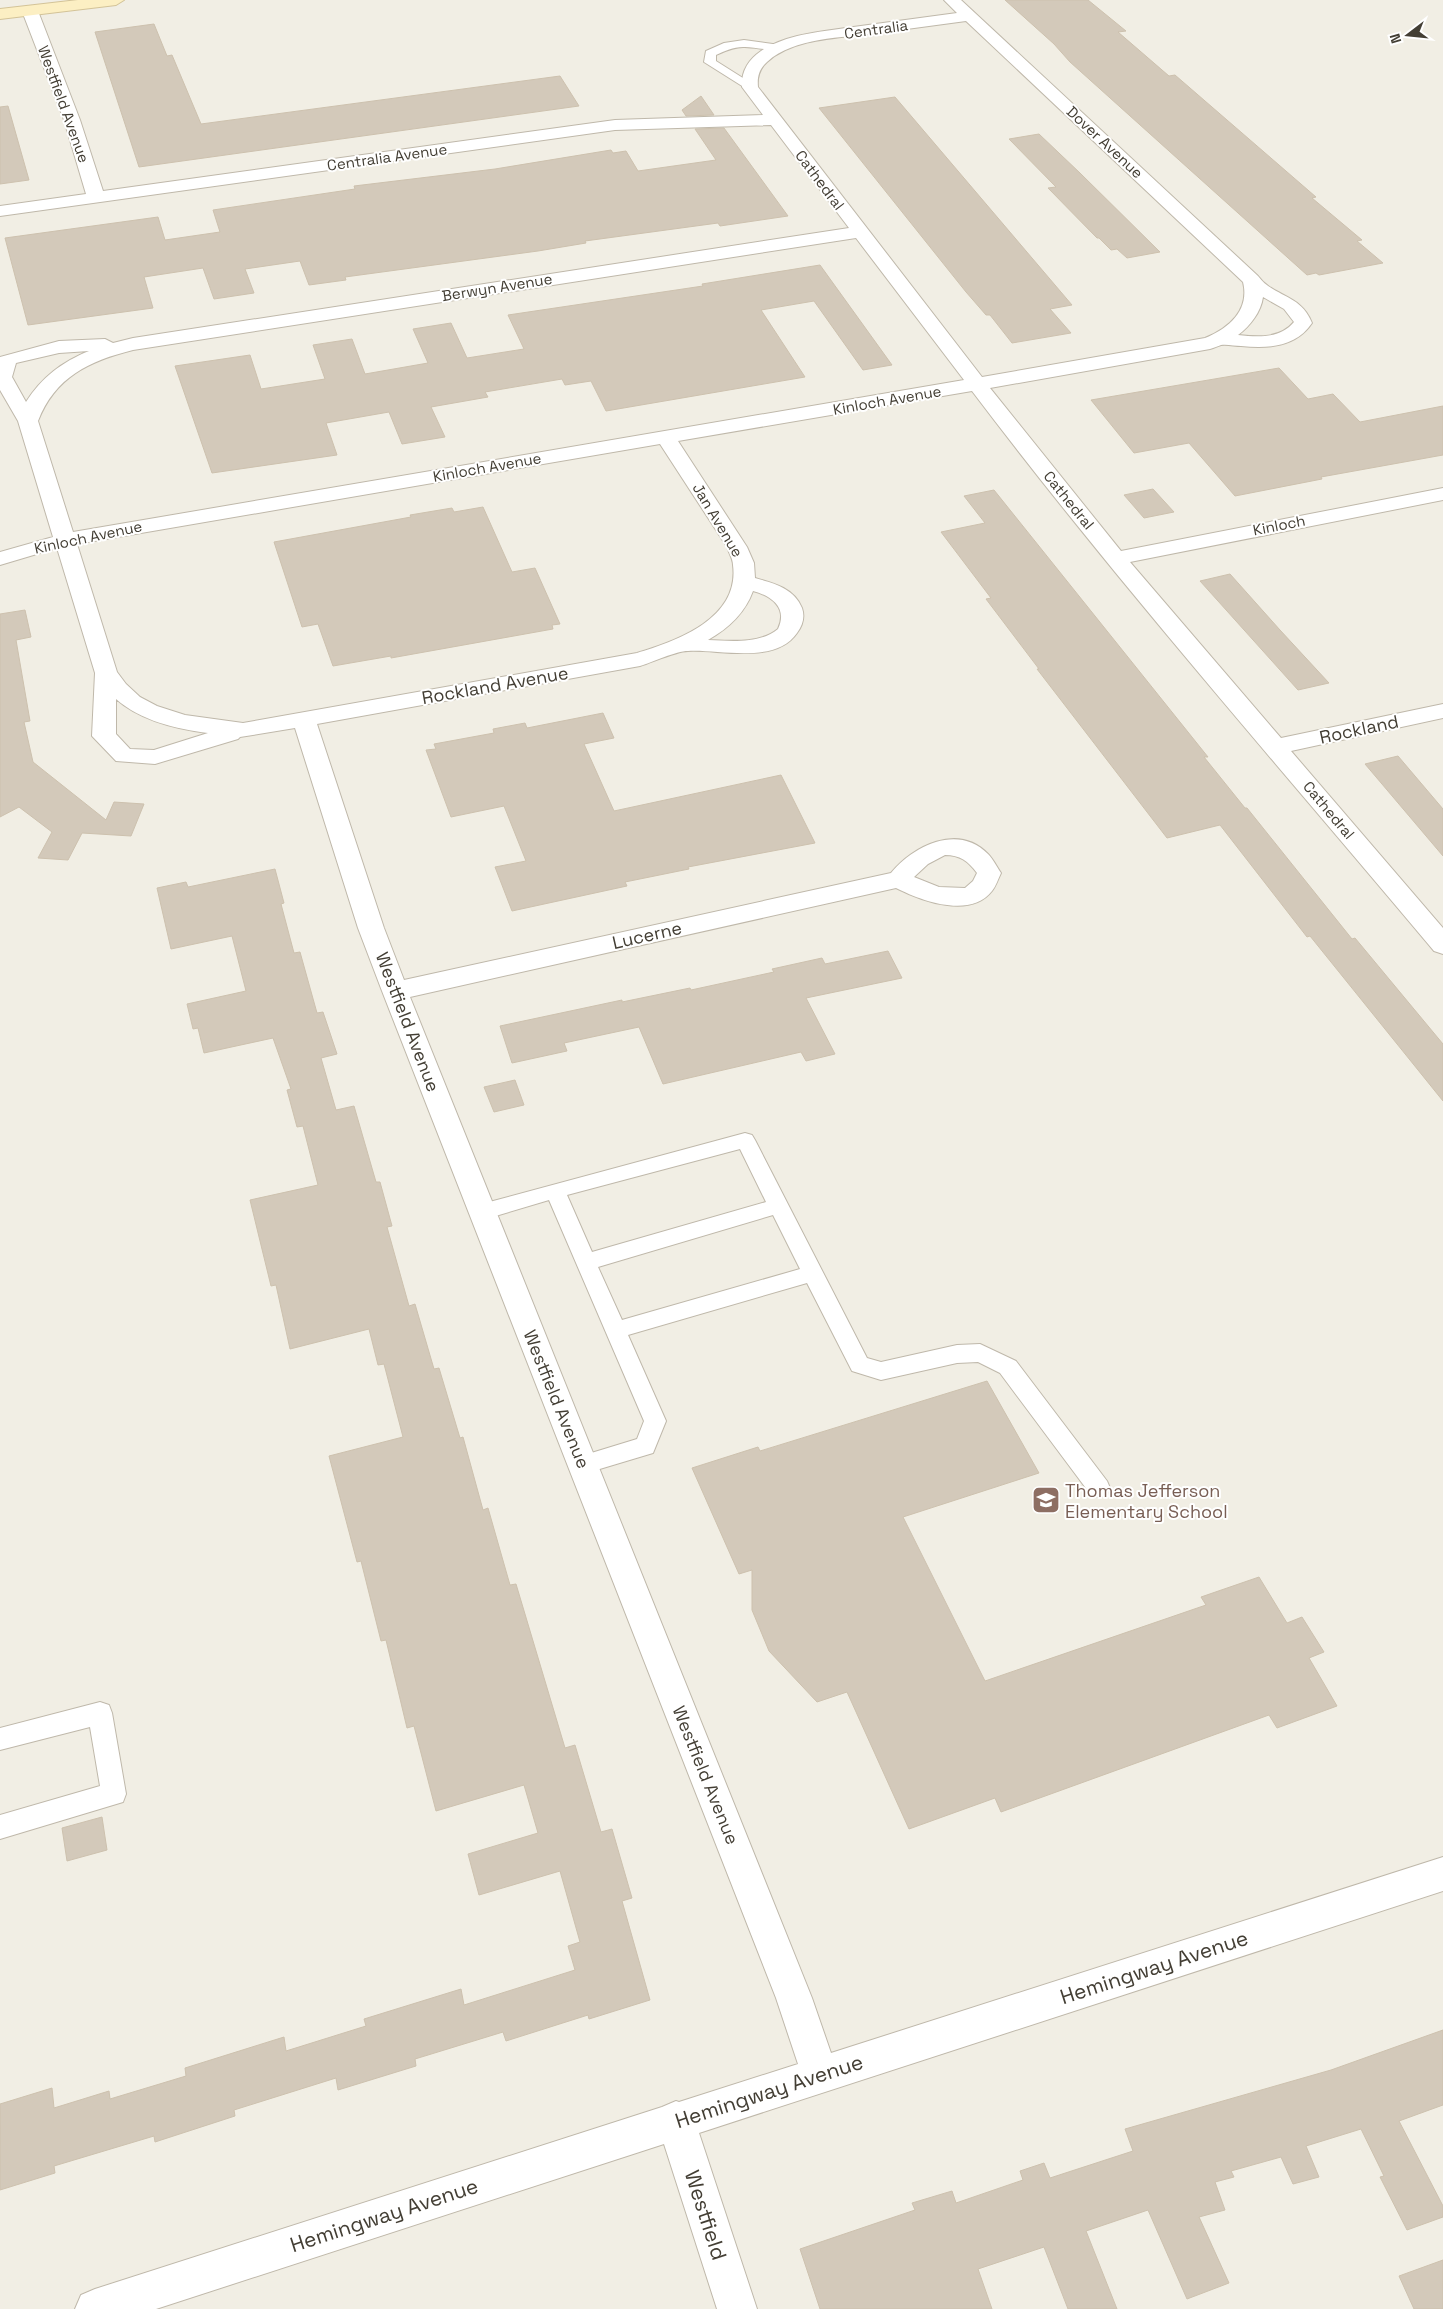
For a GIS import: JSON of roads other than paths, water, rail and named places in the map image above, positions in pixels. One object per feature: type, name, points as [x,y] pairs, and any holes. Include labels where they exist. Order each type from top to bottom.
[{"type":"main road","points":[[0,14],[116,0]]},
{"type":"street","name":"Dover Avenue","points":[[952,0],[1252,280],[1254,303],[1250,311],[1240,324],[1221,339]]},
{"type":"street","name":"Westfield Avenue","points":[[30,10],[72,120],[96,198]]},
{"type":"street","name":"Centralia","points":[[782,47],[816,37],[969,16]]},
{"type":"street","points":[[750,87],[749,78],[752,69],[759,60],[782,47]]},
{"type":"street","name":"Cathedral","points":[[750,87],[977,384],[1116,558],[1443,945]]},
{"type":"street","name":"Centralia Avenue","points":[[0,210],[615,125],[774,120]]},
{"type":"street","name":"Berwyn Avenue","points":[[28,421],[2,377],[8,359],[59,347],[133,344],[860,232]]},
{"type":"street","name":"Dover Avenue","points":[[977,384],[1221,339],[1274,340],[1289,337],[1298,331],[1304,324],[1302,316],[1294,308],[1254,286]]},
{"type":"street","name":"Berwyn Avenue","points":[[28,421],[37,400],[57,376],[94,355],[133,344]]},
{"type":"street","name":"Kinloch Avenue","points":[[0,559],[31,548],[98,533],[977,384]]},
{"type":"street","points":[[28,421],[106,673]]},
{"type":"street","name":"Jan Avenue","points":[[666,438],[737,547],[744,565],[744,582],[733,608]]},
{"type":"street","name":"Kinloch","points":[[1116,558],[1443,494]]},
{"type":"street","points":[[686,644],[727,648],[760,646],[776,641],[788,634],[794,624],[792,611],[784,598],[770,589],[744,582]]},
{"type":"street","name":"Rockland Avenue","points":[[106,673],[104,736],[124,756],[156,757],[243,730],[640,659],[686,644],[713,628],[733,608]]},
{"type":"street","name":"Rockland Avenue","points":[[106,673],[123,695],[140,707],[165,718],[192,725],[243,730]]},
{"type":"street","name":"Rockland","points":[[1275,747],[1443,711]]},
{"type":"street","name":"Westfield Avenue","points":[[304,720],[372,928],[395,991],[794,1998],[820,2074]]},
{"type":"street","name":"Lucerne","points":[[395,991],[899,879]]},
{"type":"street","name":"Hemingway Avenue","points":[[95,2309],[1443,1874]]},
{"type":"street","name":"Westfield","points":[[676,2120],[700,2201],[737,2309]]},
{"type":"lane","points":[[750,87],[710,62],[710,53],[726,45],[746,42],[782,47]]},
{"type":"lane","points":[[482,1212],[746,1140],[860,1365],[881,1371],[957,1354],[980,1353],[1008,1367],[1100,1488]]},
{"type":"lane","points":[[555,1191],[655,1421],[645,1446],[583,1465]]},
{"type":"lane","points":[[587,1262],[779,1206]]},
{"type":"lane","points":[[616,1330],[813,1273]]},
{"type":"lane","points":[[0,1739],[100,1713],[114,1794],[0,1827]]},
{"type":"place","name":"Thomas Jefferson Elementary School","points":[[1046,1500]]}]
